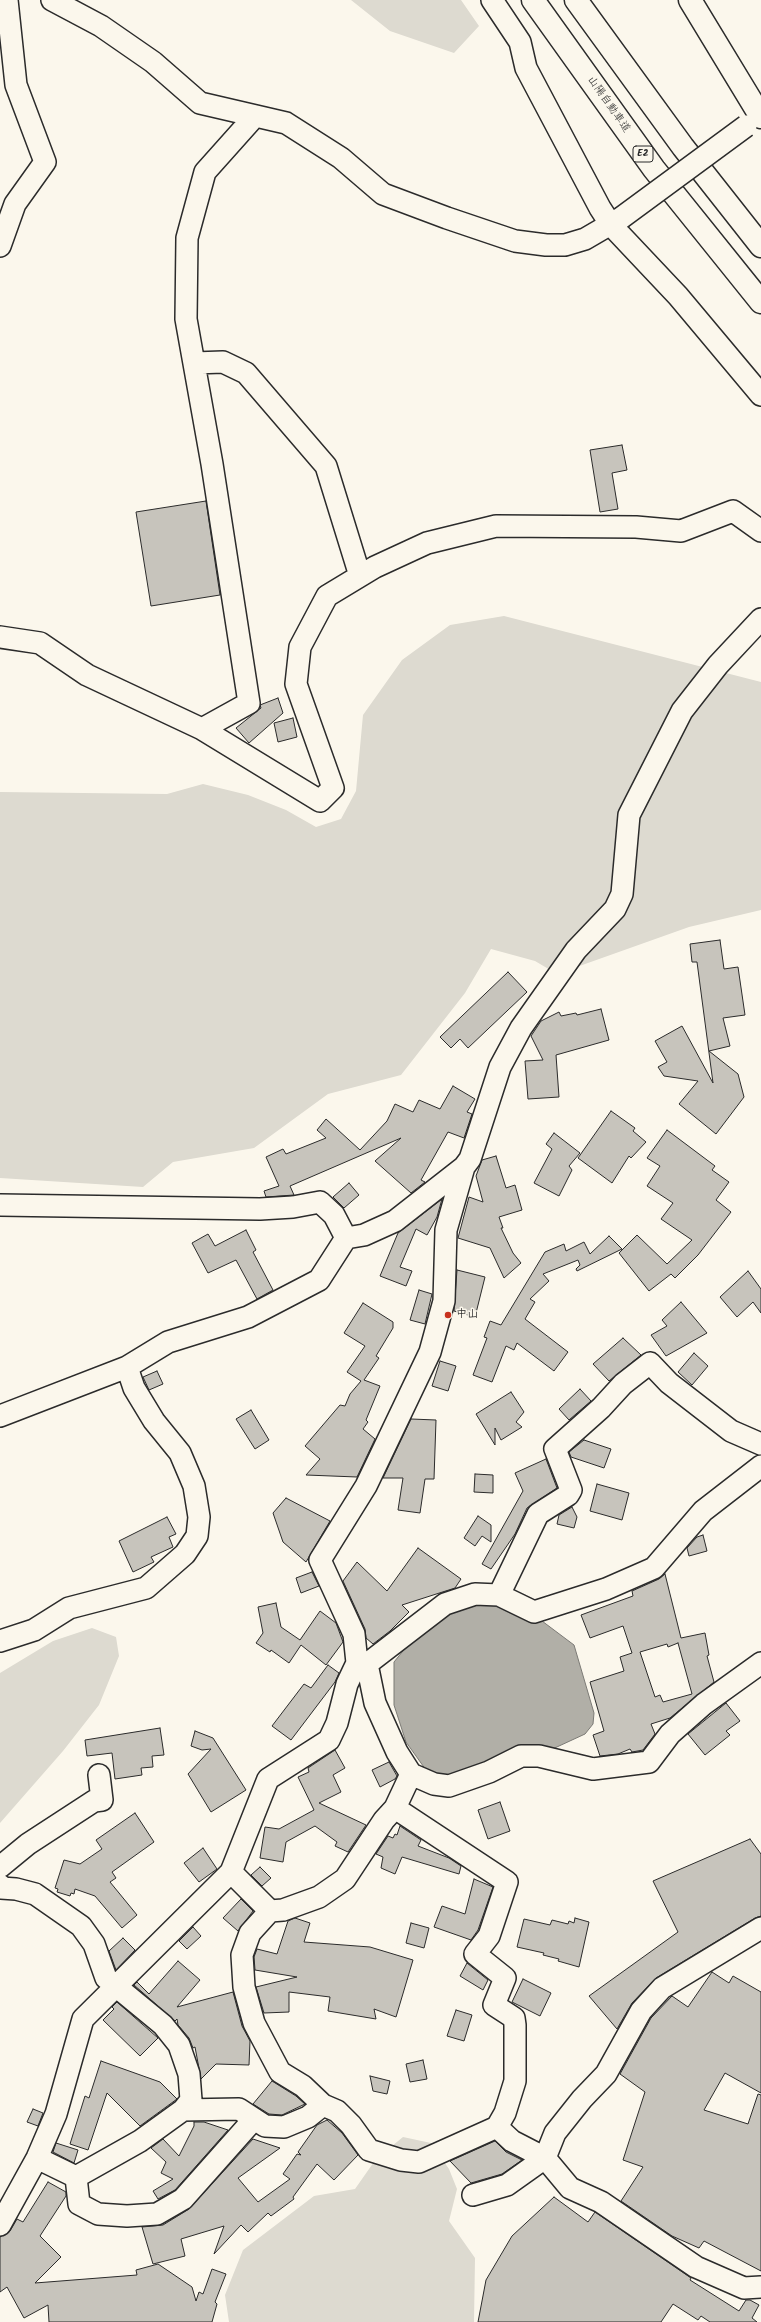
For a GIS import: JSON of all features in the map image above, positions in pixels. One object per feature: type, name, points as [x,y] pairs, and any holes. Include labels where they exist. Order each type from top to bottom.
[{"type":"main road","name":"山陽自動車道","points":[[533,0],[654,169],[761,302]]},
{"type":"main road","points":[[576,0],[682,147],[761,246]]},
{"type":"main road","points":[[690,0],[757,117]]},
{"type":"street","points":[[0,246],[15,204],[46,162],[16,85],[7,0]]},
{"type":"street","points":[[52,0],[101,26],[153,62],[200,103],[286,123],[341,158],[382,194],[516,241],[546,245],[565,245],[585,239],[616,222],[757,117]]},
{"type":"street","points":[[492,0],[520,42],[526,68],[600,208],[616,222],[761,395]]},
{"type":"street","points":[[202,729],[249,703],[212,464],[186,319],[187,238],[205,172],[255,116]]},
{"type":"street","points":[[194,363],[223,362],[246,373],[326,466],[360,576]]},
{"type":"street","points":[[0,637],[40,643],[87,675],[202,729],[320,801],[333,788],[296,684],[300,647],[328,596],[360,576],[428,543],[496,526],[636,527],[681,531],[733,511],[761,530]]},
{"type":"street","points":[[758,627],[718,665],[682,711],[629,815],[622,894],[615,909],[576,950],[520,1028],[500,1067],[470,1159],[464,1168],[446,1230],[444,1301],[430,1352],[366,1486],[320,1560],[354,1634],[375,1704],[397,1752],[411,1774],[434,1784],[449,1786],[489,1772],[521,1756],[539,1756],[593,1769],[649,1762],[670,1734],[704,1704],[761,1663]]},
{"type":"street","points":[[0,1416],[127,1367],[168,1342],[248,1317],[319,1280],[346,1238],[364,1235],[395,1221],[464,1168]]},
{"type":"street","points":[[0,1205],[260,1209],[293,1207],[320,1202],[334,1215],[346,1238]]},
{"type":"street","points":[[499,1595],[538,1514],[568,1495],[572,1490],[555,1449],[601,1408],[623,1384],[650,1363],[669,1383],[731,1431],[761,1444]]},
{"type":"street","points":[[0,1641],[34,1630],[69,1608],[146,1588],[186,1554],[197,1536],[199,1517],[194,1486],[180,1453],[154,1421],[134,1388],[127,1367]]},
{"type":"street","points":[[0,2225],[37,2158],[56,2114],[83,2019],[231,1872],[268,1779],[329,1740],[337,1723],[347,1684],[362,1663],[445,1604],[474,1594],[499,1595],[534,1612],[606,1589],[654,1568],[702,1511],[761,1466]]},
{"type":"street","points":[[395,1808],[507,1882],[489,1936],[475,1954],[505,1978],[494,2005],[514,2018],[514,2081],[505,2113],[497,2127],[419,2162],[402,2160],[369,2150],[351,2125],[337,2111],[323,2105],[303,2086],[280,2072],[254,2023],[244,1987],[242,1955],[250,1933],[270,1911],[283,1910],[319,1897],[345,1879],[380,1826],[395,1808],[411,1774]]},
{"type":"street","points":[[0,1867],[34,1839],[94,1801],[102,1800],[99,1775]]},
{"type":"street","points":[[231,1872],[270,1911]]},
{"type":"street","points":[[0,1884],[1,1888],[16,1889],[35,1894],[81,1926],[94,1944],[106,1978],[163,2025],[179,2045],[189,2074],[191,2100],[183,2110],[140,2141],[76,2177]]},
{"type":"street","points":[[473,2195],[507,2185],[545,2158],[555,2133],[582,2099],[606,2074],[641,2011],[662,1988],[761,1928]]},
{"type":"street","points":[[183,2110],[239,2109],[265,2126],[284,2127],[308,2117],[323,2105]]},
{"type":"street","points":[[76,2177],[79,2204],[98,2214],[127,2216],[157,2214],[183,2198],[254,2119]]},
{"type":"street","points":[[497,2127],[512,2141],[545,2158],[570,2188],[600,2202],[696,2267],[744,2288],[761,2287]]},
{"type":"street","points":[[37,2158],[76,2177]]},
{"type":"shaded area","points":[[351,0],[461,0],[479,26],[454,53],[390,31]]},
{"type":"shaded area","points":[[504,616],[761,682],[761,910],[689,927],[557,974],[535,961],[491,949],[465,993],[401,1075],[328,1094],[254,1148],[173,1162],[143,1187],[0,1178],[0,792],[167,794],[203,784],[248,795],[286,810],[316,827],[341,819],[356,791],[363,715],[402,660],[450,625]]},
{"type":"shaded area","points":[[467,1600],[498,1602],[542,1621],[574,1645],[594,1713],[593,1724],[585,1734],[546,1752],[446,1777],[426,1770],[406,1742],[394,1705],[394,1662],[416,1635]]},
{"type":"shaded area","points":[[92,1628],[116,1637],[119,1656],[99,1705],[63,1751],[0,1823],[0,1673],[53,1641]]},
{"type":"shaded area","points":[[403,2137],[431,2143],[449,2169],[457,2189],[449,2221],[475,2258],[474,2322],[229,2322],[225,2295],[243,2250],[314,2196],[355,2189],[376,2159]]},
{"type":"building","points":[[622,445],[627,470],[612,473],[618,509],[600,512],[590,450]]},
{"type":"building","points":[[206,501],[220,595],[151,606],[136,512]]},
{"type":"building","points":[[278,698],[283,713],[249,743],[236,728],[261,708],[260,705]]},
{"type":"building","points":[[293,718],[297,737],[278,742],[274,723]]},
{"type":"building","points":[[720,940],[724,969],[738,967],[745,1015],[723,1018],[730,1046],[709,1051],[738,1074],[744,1097],[716,1134],[679,1104],[698,1081],[664,1076],[658,1067],[667,1062],[655,1041],[682,1026],[713,1083],[697,962],[692,962],[690,944]]},
{"type":"building","points":[[508,972],[527,992],[468,1048],[460,1039],[451,1048],[440,1037]]},
{"type":"building","points":[[601,1009],[609,1040],[556,1055],[559,1097],[528,1099],[525,1061],[543,1060],[531,1036],[541,1021],[559,1012],[561,1016],[576,1013],[577,1015]]},
{"type":"building","points":[[453,1086],[475,1099],[467,1112],[472,1114],[464,1138],[448,1132],[421,1180],[425,1182],[411,1193],[375,1161],[401,1138],[290,1186],[294,1195],[266,1197],[264,1191],[279,1186],[266,1157],[283,1149],[286,1154],[326,1138],[317,1130],[326,1119],[360,1150],[387,1121],[395,1104],[413,1112],[419,1100],[440,1109]]},
{"type":"building","points":[[611,1111],[635,1128],[633,1131],[646,1142],[631,1158],[629,1156],[612,1183],[578,1158]]},
{"type":"building","points":[[667,1130],[715,1166],[712,1170],[729,1182],[716,1200],[731,1212],[698,1255],[675,1278],[671,1274],[649,1291],[619,1253],[637,1235],[667,1264],[692,1240],[661,1219],[673,1203],[647,1186],[660,1166],[647,1158]]},
{"type":"building","points":[[554,1133],[580,1153],[569,1166],[572,1170],[559,1196],[534,1183],[552,1149],[546,1144]]},
{"type":"building","points":[[496,1156],[506,1188],[515,1185],[522,1210],[499,1217],[503,1228],[501,1228],[513,1253],[521,1263],[504,1278],[490,1248],[458,1238],[469,1197],[483,1202],[476,1176],[482,1160]]},
{"type":"building","points":[[349,1183],[359,1195],[344,1208],[333,1197]]},
{"type":"building","points":[[442,1199],[437,1217],[427,1235],[416,1229],[400,1267],[412,1271],[406,1286],[380,1276],[398,1233]]},
{"type":"building","points":[[246,1230],[256,1250],[253,1252],[273,1290],[257,1299],[236,1260],[208,1273],[192,1243],[208,1234],[215,1246]]},
{"type":"building","points":[[609,1236],[622,1249],[577,1271],[576,1269],[580,1265],[578,1260],[543,1274],[549,1281],[530,1299],[535,1302],[525,1319],[568,1352],[554,1371],[517,1343],[514,1350],[506,1346],[492,1382],[473,1375],[487,1338],[484,1337],[490,1321],[501,1325],[545,1252],[564,1244],[566,1251],[584,1242],[590,1254]]},
{"type":"building","points":[[457,1270],[485,1277],[475,1317],[454,1311]]},
{"type":"building","points":[[748,1271],[761,1289],[761,1313],[753,1302],[737,1317],[720,1297]]},
{"type":"building","points":[[419,1290],[432,1294],[425,1324],[410,1320]]},
{"type":"building","points":[[681,1302],[707,1333],[666,1356],[651,1335],[667,1326],[662,1320]]},
{"type":"building","points":[[363,1303],[393,1322],[393,1328],[376,1356],[379,1358],[364,1380],[380,1386],[366,1420],[368,1422],[363,1429],[375,1439],[357,1477],[306,1475],[320,1459],[305,1446],[340,1405],[345,1406],[350,1394],[361,1381],[347,1372],[365,1346],[344,1333]]},
{"type":"building","points":[[623,1338],[641,1355],[609,1381],[593,1364]]},
{"type":"building","points":[[694,1353],[708,1366],[692,1385],[678,1372]]},
{"type":"building","points":[[440,1361],[456,1366],[448,1391],[432,1386]]},
{"type":"building","points":[[157,1371],[163,1384],[149,1390],[143,1377]]},
{"type":"building","points":[[580,1389],[591,1401],[569,1420],[559,1409]]},
{"type":"building","points":[[511,1392],[524,1412],[516,1422],[522,1427],[501,1440],[495,1428],[495,1445],[476,1414]]},
{"type":"building","points":[[251,1410],[269,1440],[255,1449],[236,1419]]},
{"type":"building","points":[[411,1419],[436,1420],[434,1479],[425,1479],[420,1513],[398,1510],[403,1478],[383,1478]]},
{"type":"building","points":[[584,1440],[611,1449],[604,1468],[571,1457],[569,1452]]},
{"type":"building","points":[[546,1459],[557,1488],[527,1508],[515,1534],[491,1569],[482,1564],[523,1491],[515,1473]]},
{"type":"building","points":[[475,1474],[493,1475],[493,1493],[474,1492]]},
{"type":"building","points":[[597,1484],[629,1493],[622,1520],[590,1511]]},
{"type":"building","points":[[286,1498],[330,1521],[306,1562],[283,1542],[273,1513]]},
{"type":"building","points":[[572,1507],[577,1517],[574,1528],[557,1524],[559,1515]]},
{"type":"building","points":[[478,1516],[491,1525],[491,1542],[482,1536],[475,1546],[464,1538]]},
{"type":"building","points":[[167,1517],[176,1534],[169,1537],[173,1547],[151,1557],[154,1562],[133,1572],[119,1541]]},
{"type":"building","points":[[703,1535],[707,1551],[689,1556],[687,1548],[697,1537]]},
{"type":"building","points":[[418,1548],[461,1579],[455,1588],[402,1605],[409,1612],[390,1631],[373,1644],[366,1638],[365,1629],[343,1581],[357,1562],[387,1591]]},
{"type":"building","points":[[312,1572],[319,1586],[301,1593],[296,1578]]},
{"type":"building","points":[[665,1574],[681,1638],[705,1633],[709,1655],[707,1656],[714,1682],[670,1718],[651,1724],[655,1734],[643,1750],[632,1752],[630,1749],[618,1754],[600,1756],[593,1735],[604,1731],[590,1682],[624,1671],[620,1657],[632,1653],[623,1626],[590,1638],[581,1615],[633,1596],[632,1591],[659,1579]],"holes":[[[678,1643],[692,1694],[663,1702],[660,1695],[655,1697],[640,1652],[667,1644],[668,1647]]]},
{"type":"building","points":[[276,1603],[281,1627],[300,1640],[320,1611],[336,1623],[343,1642],[326,1665],[301,1645],[289,1663],[271,1650],[270,1652],[256,1643],[263,1633],[258,1607]]},
{"type":"building","points":[[328,1665],[339,1673],[335,1682],[291,1740],[272,1726],[304,1684],[311,1688]]},
{"type":"building","points":[[726,1703],[740,1721],[726,1731],[730,1735],[705,1755],[688,1734]]},
{"type":"building","points":[[160,1728],[164,1755],[152,1756],[153,1767],[141,1768],[142,1775],[115,1779],[112,1753],[87,1756],[85,1740]]},
{"type":"building","points":[[195,1731],[213,1738],[246,1790],[211,1812],[188,1774],[211,1749],[202,1750],[191,1746]]},
{"type":"building","points":[[335,1750],[345,1768],[333,1775],[341,1792],[319,1803],[366,1825],[348,1852],[335,1846],[337,1842],[315,1826],[286,1842],[283,1862],[260,1858],[265,1827],[279,1829],[314,1810],[298,1777],[309,1772],[308,1768]]},
{"type":"building","points":[[389,1762],[397,1776],[395,1779],[380,1787],[372,1770]]},
{"type":"building","points":[[500,1802],[510,1831],[488,1839],[478,1810]]},
{"type":"building","points":[[135,1813],[154,1842],[112,1872],[116,1878],[110,1882],[137,1915],[122,1928],[95,1896],[75,1889],[74,1894],[71,1893],[70,1896],[57,1892],[58,1889],[55,1888],[64,1860],[80,1864],[102,1849],[96,1840]]},
{"type":"building","points":[[400,1826],[421,1840],[418,1846],[449,1858],[461,1866],[459,1874],[402,1857],[395,1874],[381,1868],[383,1857],[376,1854],[388,1836],[393,1838],[395,1834],[397,1835]]},
{"type":"building","points":[[750,1839],[761,1854],[761,1916],[755,1918],[656,1978],[632,2003],[617,2029],[589,1996],[678,1932],[653,1881]]},
{"type":"building","points":[[203,1848],[217,1869],[199,1882],[184,1863]]},
{"type":"building","points":[[260,1867],[271,1878],[262,1886],[251,1875]]},
{"type":"building","points":[[474,1879],[493,1887],[478,1930],[471,1940],[434,1927],[442,1906],[465,1914]]},
{"type":"building","points":[[241,1899],[253,1911],[238,1931],[223,1918]]},
{"type":"building","points":[[295,1918],[310,1923],[304,1942],[370,1947],[413,1960],[396,2017],[374,2009],[376,2019],[328,2011],[330,1997],[289,1992],[289,2012],[264,2013],[256,1987],[297,1977],[255,1970],[254,1957],[257,1949],[277,1954],[288,1921]]},
{"type":"building","points":[[575,1918],[589,1922],[579,1967],[558,1961],[559,1959],[543,1955],[544,1953],[517,1947],[524,1919],[550,1925],[552,1920],[568,1924],[569,1921],[574,1923]]},
{"type":"building","points":[[411,1923],[429,1928],[424,1948],[406,1943]]},
{"type":"building","points":[[193,1927],[201,1936],[187,1949],[179,1941]]},
{"type":"building","points":[[123,1938],[135,1950],[116,1970],[109,1951]]},
{"type":"building","points":[[178,1961],[200,1980],[177,2007],[233,1992],[242,2026],[250,2041],[249,2065],[216,2064],[201,2079],[195,2047],[193,2048],[189,2038],[178,2025],[177,2019],[175,2021],[134,1985],[137,1982],[149,1994]]},
{"type":"building","points":[[467,1963],[488,1980],[483,1990],[460,1976]]},
{"type":"building","points":[[712,1972],[729,1983],[733,1976],[761,1992],[761,2093],[725,2073],[704,2110],[748,2124],[758,2094],[761,2095],[761,2271],[704,2241],[699,2248],[672,2236],[621,2201],[643,2167],[623,2160],[645,2092],[620,2074],[651,2018],[672,1996],[688,2007]]},
{"type":"building","points":[[523,1979],[551,1993],[540,2016],[512,2002]]},
{"type":"building","points":[[117,2002],[158,2038],[140,2056],[103,2020],[114,2009],[112,2007]]},
{"type":"building","points":[[456,2010],[472,2015],[464,2041],[447,2036]]},
{"type":"building","points":[[423,2060],[427,2079],[410,2082],[406,2064]]},
{"type":"building","points":[[101,2061],[160,2082],[177,2099],[140,2126],[107,2093],[88,2150],[70,2144],[85,2096],[89,2098]]},
{"type":"building","points":[[370,2076],[390,2081],[387,2094],[373,2091]]},
{"type":"building","points":[[272,2081],[296,2096],[305,2104],[282,2115],[269,2114],[253,2104]]},
{"type":"building","points":[[33,2109],[43,2113],[38,2126],[27,2122]]},
{"type":"building","points":[[327,2120],[342,2133],[358,2155],[334,2180],[317,2164],[293,2197],[294,2199],[271,2216],[268,2213],[248,2232],[241,2225],[214,2254],[224,2226],[181,2239],[185,2256],[153,2264],[142,2227],[163,2225],[189,2209],[253,2139],[280,2148],[238,2178],[258,2202],[290,2179],[283,2174],[297,2154],[301,2155],[298,2152],[317,2125]]},
{"type":"building","points":[[194,2122],[204,2122],[228,2130],[175,2190],[158,2199],[153,2191],[173,2179],[161,2173],[166,2162],[151,2148],[163,2139],[179,2156],[194,2126]]},
{"type":"building","points":[[495,2141],[506,2152],[522,2160],[502,2174],[471,2183],[450,2161]]},
{"type":"building","points":[[56,2143],[78,2150],[74,2163],[53,2152]]},
{"type":"building","points":[[48,2182],[66,2192],[66,2196],[40,2236],[61,2257],[35,2283],[137,2275],[136,2270],[158,2264],[192,2287],[196,2301],[199,2292],[203,2294],[212,2269],[226,2274],[215,2302],[217,2304],[212,2322],[49,2322],[48,2305],[24,2318],[7,2287],[0,2292],[0,2237],[10,2231],[17,2219],[23,2222]]},
{"type":"building","points":[[554,2197],[588,2222],[595,2212],[691,2278],[690,2280],[739,2311],[746,2300],[750,2300],[759,2305],[752,2318],[757,2322],[710,2322],[701,2316],[698,2320],[673,2304],[661,2322],[478,2322],[486,2280],[512,2236]]},
{"type":"place","name":"中山","points":[[448,1315]]}]
